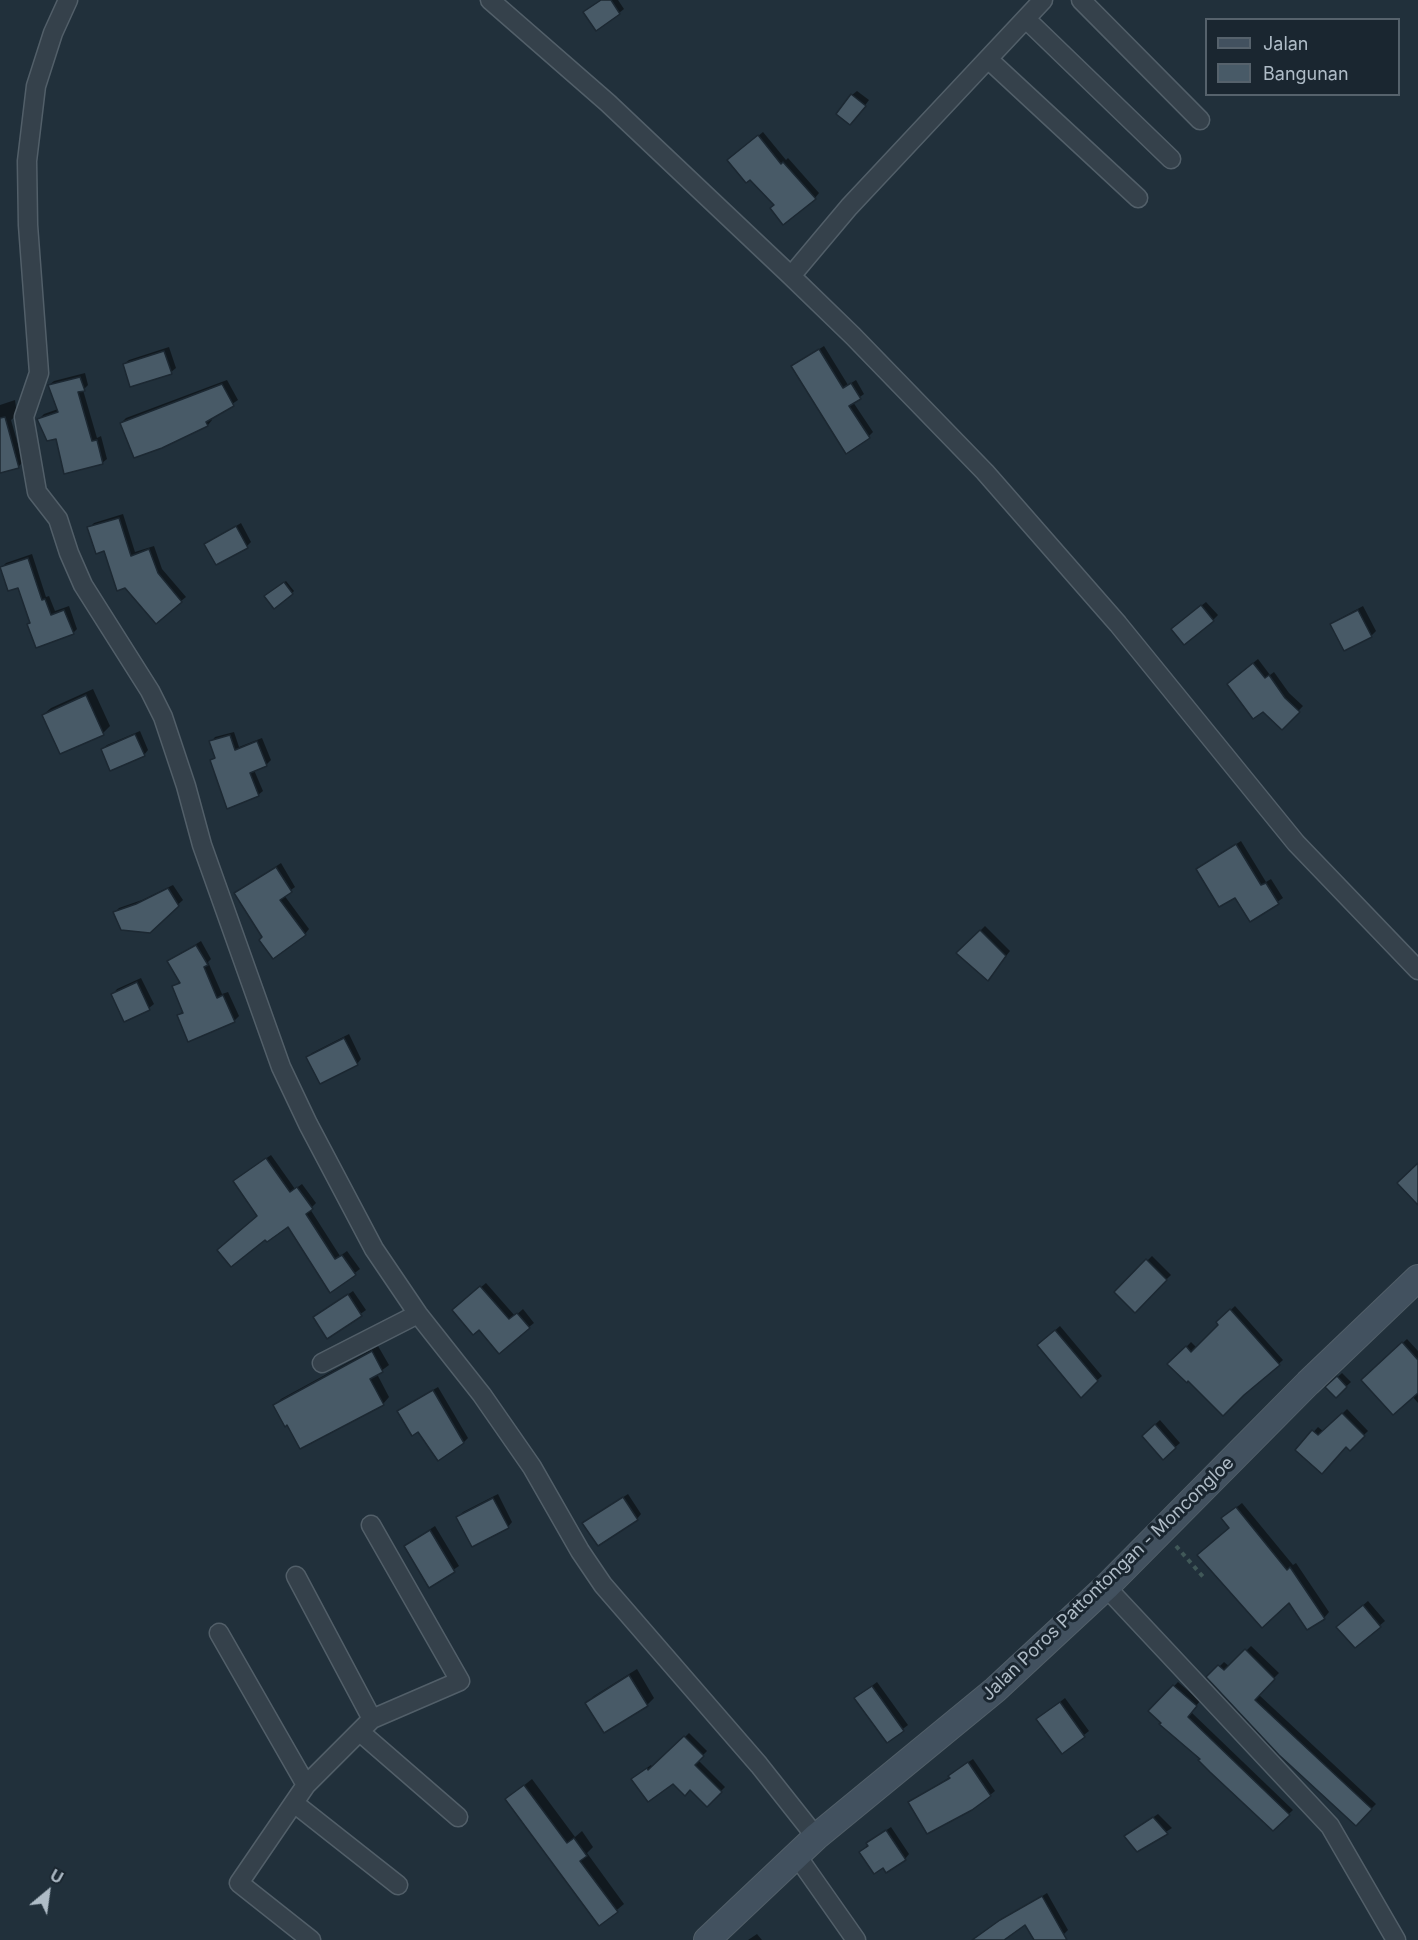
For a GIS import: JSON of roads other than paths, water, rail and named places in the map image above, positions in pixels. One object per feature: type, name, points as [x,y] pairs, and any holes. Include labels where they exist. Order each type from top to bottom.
[{"type":"street","points":[[69,0],[53,33],[36,86],[27,161],[28,225],[39,373],[24,417],[37,492],[58,519],[83,585],[150,691],[163,717],[186,786],[202,845],[281,1067],[303,1115],[374,1249],[418,1314],[482,1395],[526,1458],[580,1551],[603,1585],[759,1765],[816,1837]]},
{"type":"street","points":[[490,0],[608,104],[791,276],[853,336],[985,472],[1118,624],[1296,843],[1418,970]]},
{"type":"street","points":[[791,276],[849,207],[1043,0]]},
{"type":"street","points":[[1081,0],[1200,120]]},
{"type":"street","points":[[1026,19],[1171,159]]},
{"type":"street","points":[[988,59],[1138,198]]},
{"type":"street","name":"Jalan Poros Pattontongan - Moncongloe","points":[[706,1940],[816,1837],[995,1690],[1106,1587],[1308,1383],[1418,1278]]},
{"type":"street","points":[[322,1363],[418,1314]]},
{"type":"street","points":[[311,1940],[240,1883],[306,1785],[366,1725],[460,1681],[371,1525]]},
{"type":"street","points":[[296,1576],[366,1725],[458,1817]]},
{"type":"street","points":[[1106,1587],[1330,1826],[1396,1940]]},
{"type":"street","points":[[219,1633],[306,1785]]},
{"type":"street","points":[[294,1803],[398,1885]]},
{"type":"street","points":[[797,1856],[856,1940]]}]
